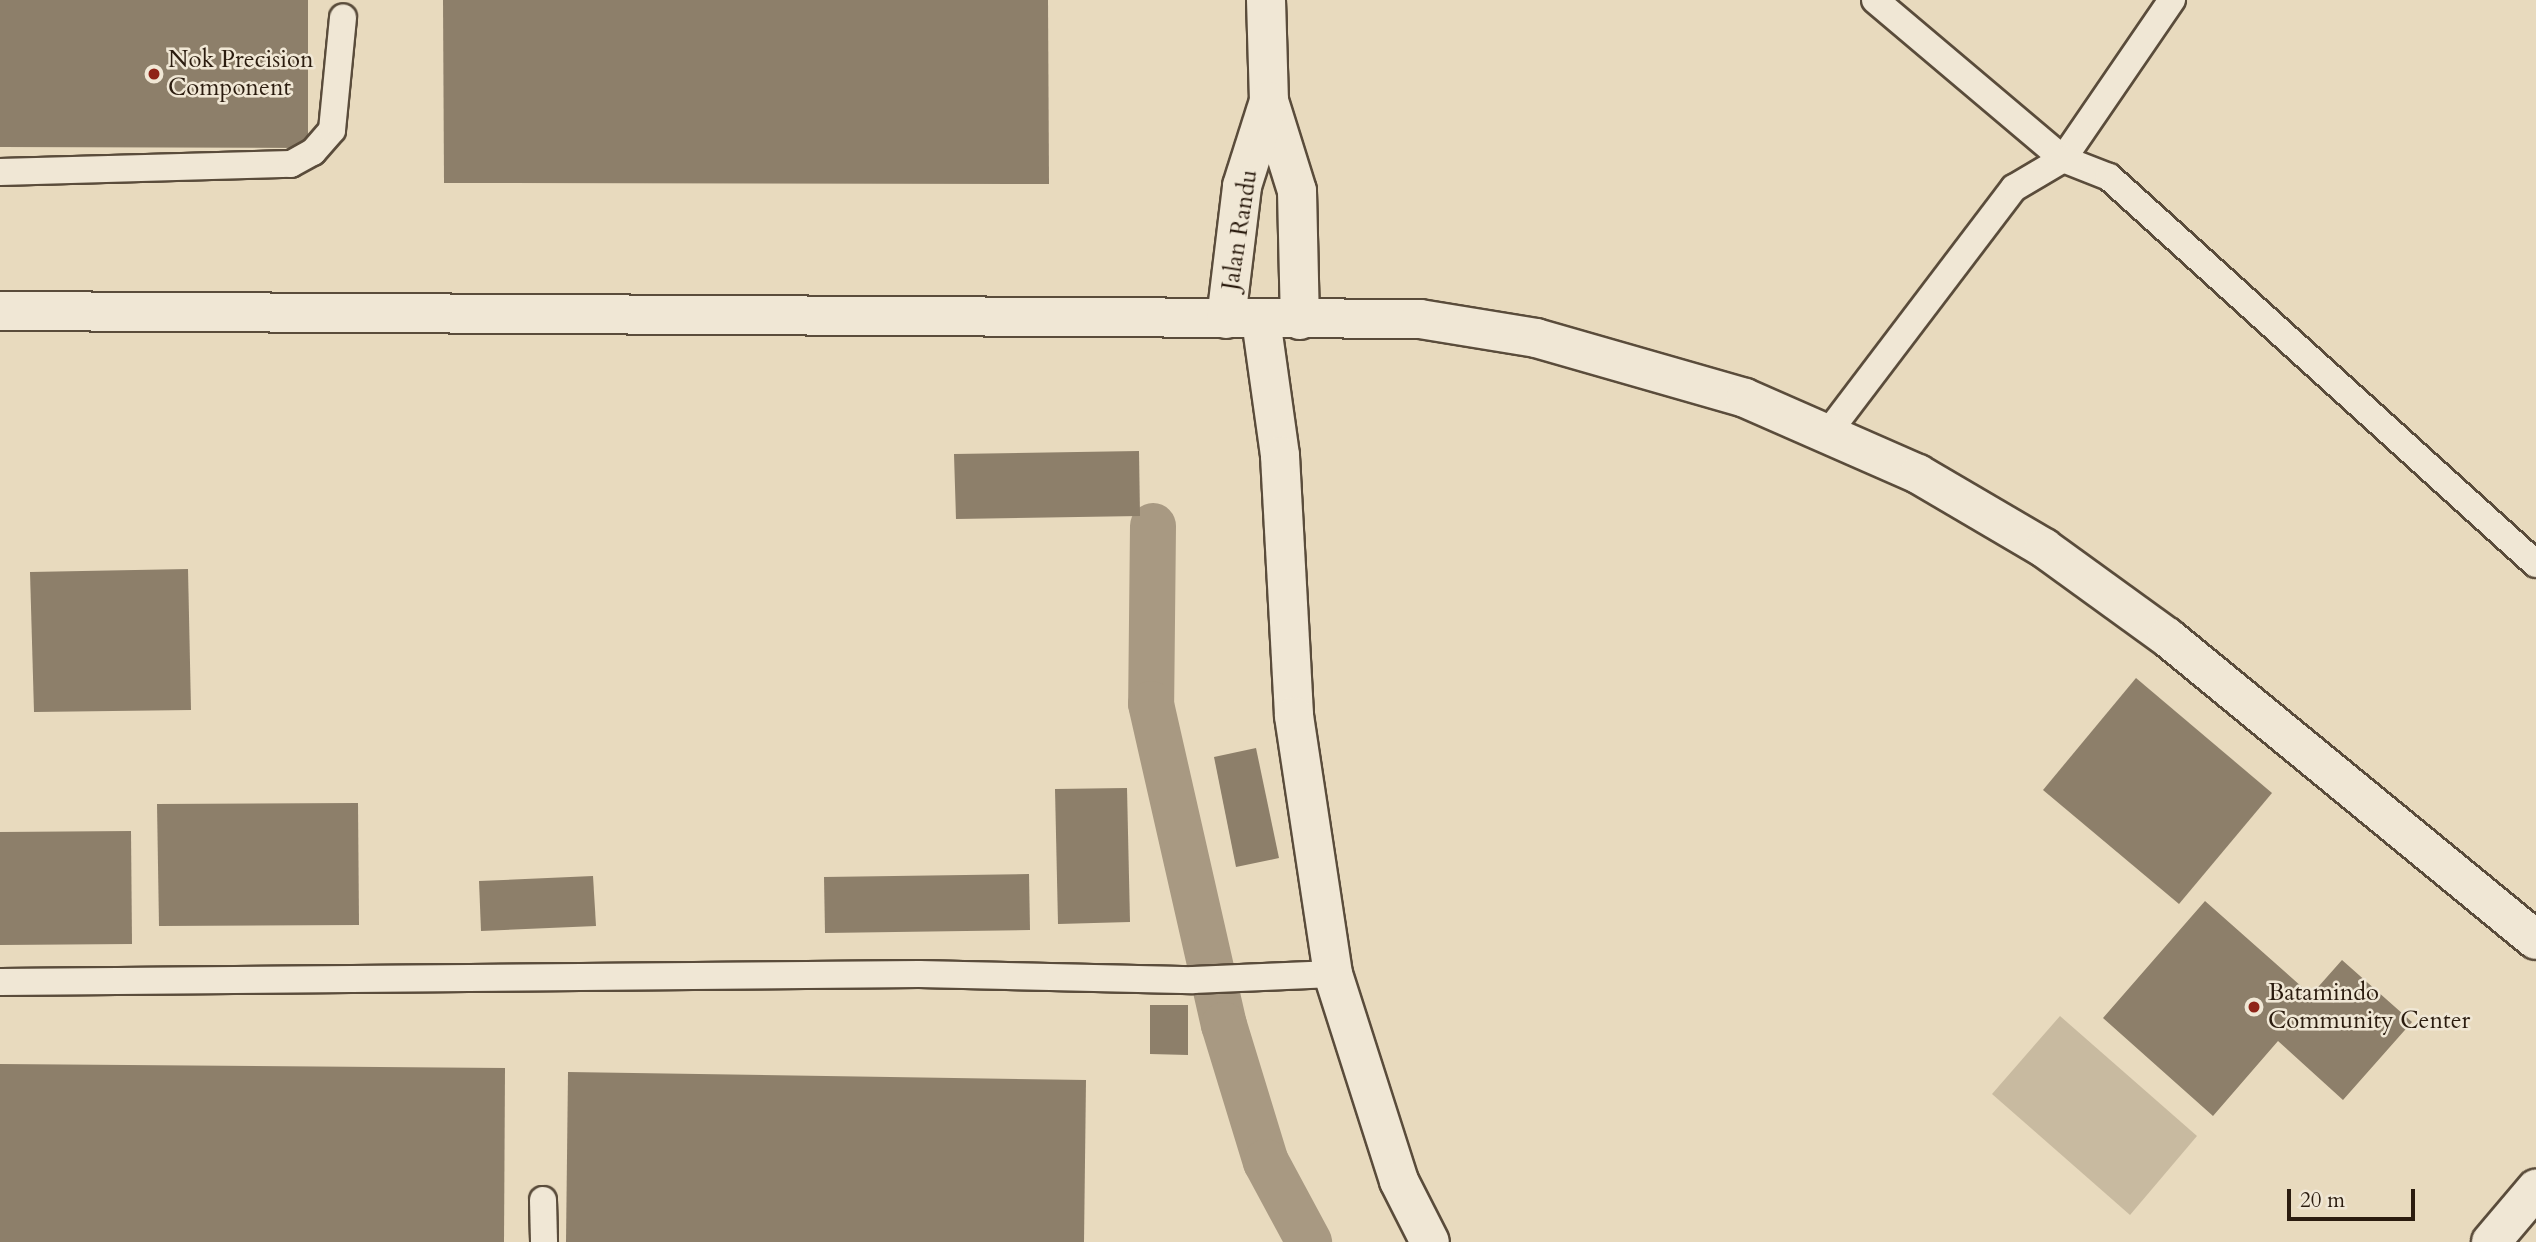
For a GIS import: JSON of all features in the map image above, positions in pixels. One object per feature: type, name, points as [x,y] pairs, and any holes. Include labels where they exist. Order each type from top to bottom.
[{"type":"street","name":"Jalan Randu","points":[[1266,0],[1269,101],[1297,191],[1300,320]]},
{"type":"street","name":"Jalan Randu","points":[[1269,101],[1242,186],[1243,319],[1280,456],[1294,716],[1333,974],[1399,1181],[1430,1242]]},
{"type":"street","points":[[0,311],[1420,319],[1536,338],[1745,398],[1918,474],[2044,548],[2187,653],[2536,940]]},
{"type":"street","points":[[2491,1242],[2536,1189]]},
{"type":"lane","points":[[1875,0],[2063,159],[2109,177],[2536,564]]},
{"type":"lane","points":[[1827,434],[2014,188],[2063,159],[2172,0]]},
{"type":"lane","points":[[0,173],[291,164],[313,152],[332,130],[343,18]]},
{"type":"lane","points":[[0,982],[919,974],[1193,980],[1333,974]]},
{"type":"lane","points":[[543,1200],[544,1242]]},
{"type":"shaded area","points":[[2060,1016],[2197,1136],[2130,1215],[1992,1094]]},
{"type":"building","name":"Nok Precision Component","points":[[0,0],[308,0],[308,148],[0,147]]},
{"type":"building","points":[[443,0],[1048,0],[1049,184],[444,183]]},
{"type":"building","points":[[1139,451],[1140,516],[956,519],[954,454]]},
{"type":"building","points":[[188,569],[191,710],[34,712],[30,572]]},
{"type":"building","points":[[2136,678],[2272,793],[2179,904],[2043,790]]},
{"type":"building","points":[[1256,748],[1279,858],[1236,867],[1214,757]]},
{"type":"building","points":[[1127,788],[1130,922],[1058,924],[1055,789]]},
{"type":"building","points":[[358,803],[359,925],[159,926],[157,804]]},
{"type":"building","points":[[131,831],[132,944],[0,945],[0,832]]},
{"type":"building","points":[[1029,874],[1030,930],[825,933],[824,877]]},
{"type":"building","points":[[593,876],[596,926],[481,931],[479,881]]},
{"type":"building","name":"Batamindo Community Center","points":[[2205,901],[2311,995],[2342,960],[2412,1022],[2343,1100],[2278,1041],[2213,1116],[2103,1018]]},
{"type":"building","points":[[1150,1005],[1188,1005],[1188,1055],[1150,1054]]},
{"type":"building","points":[[0,1064],[505,1068],[504,1242],[0,1242]]},
{"type":"building","points":[[568,1072],[1086,1080],[1084,1242],[566,1242]]},
{"type":"waterway","points":[[1153,526],[1151,704],[1224,1025],[1266,1162],[1309,1242]]},
{"type":"place","name":"Nok Precision Component","points":[[154,74]]},
{"type":"place","name":"Batamindo Community Center","points":[[2254,1007]]}]
